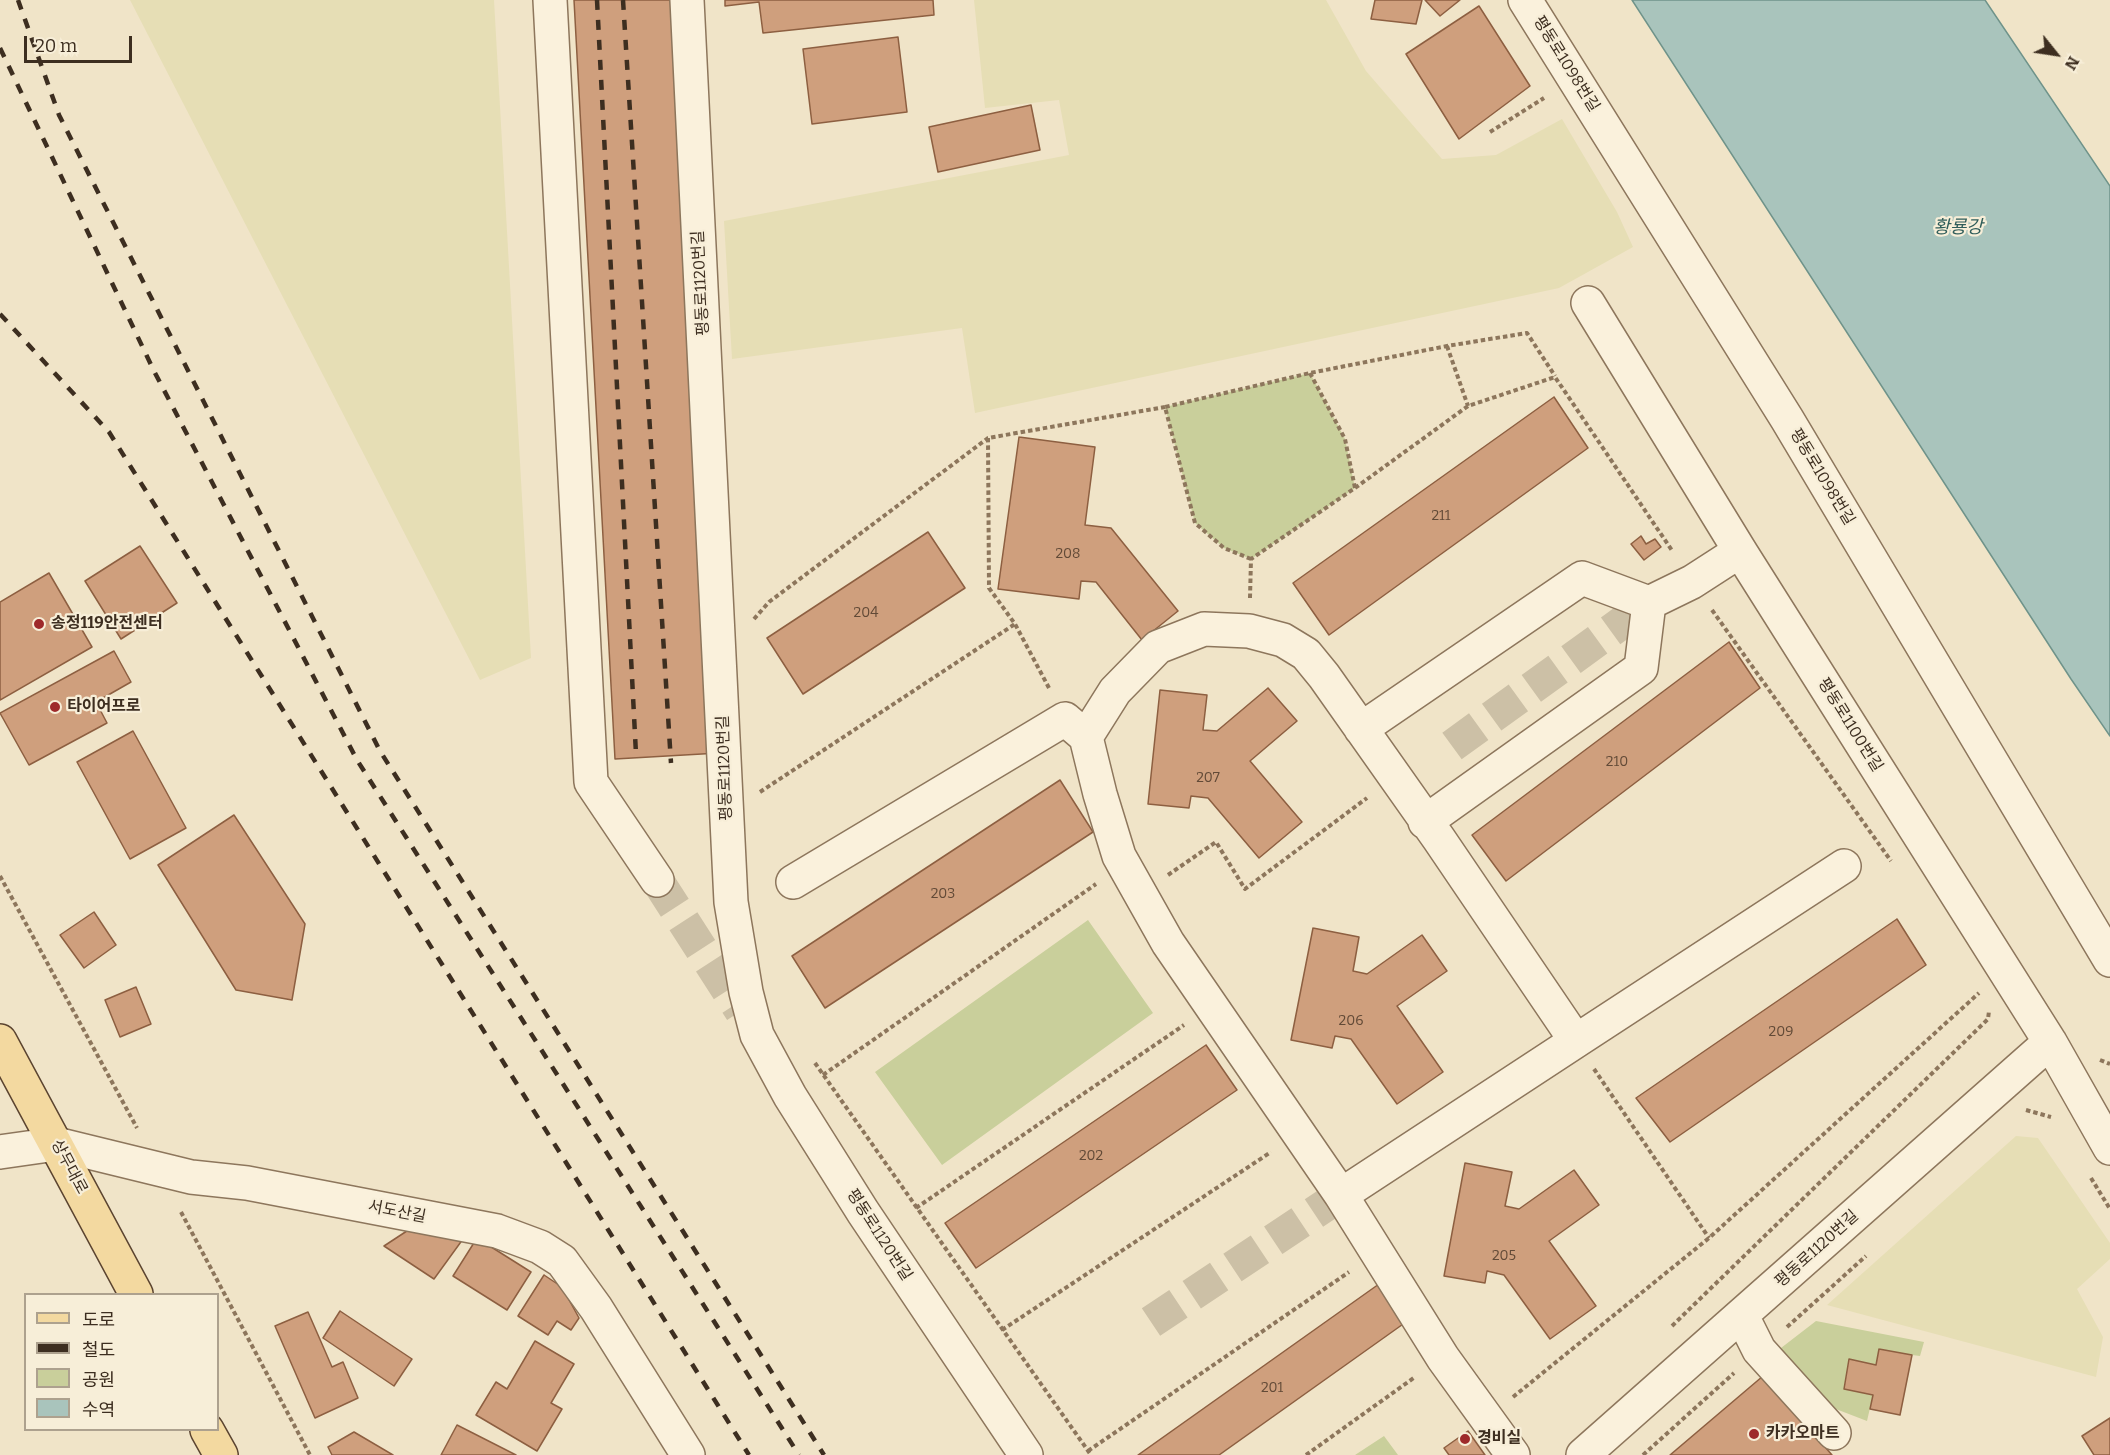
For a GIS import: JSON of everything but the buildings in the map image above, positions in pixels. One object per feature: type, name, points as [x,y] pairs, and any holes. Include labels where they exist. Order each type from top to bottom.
[{"type":"main road","name":"상무대로","points":[[0,1041],[135,1293]]},
{"type":"main road","points":[[208,1431],[221,1455]]},
{"type":"street","points":[[550,0],[591,782],[657,880]]},
{"type":"street","name":"평동로1120번길","points":[[687,0],[731,903],[749,1023],[790,1096],[863,1212],[1026,1455]]},
{"type":"street","name":"평동로1098번길","points":[[1525,0],[1786,419],[2110,960]]},
{"type":"street","name":"평동로1100번길","points":[[1588,303],[1740,551],[2050,1042],[2110,1148]]},
{"type":"street","points":[[1361,729],[1582,578],[1649,603],[1692,582],[1740,551]]},
{"type":"street","points":[[1425,822],[1641,668],[1649,603]]},
{"type":"street","points":[[793,882],[1076,728],[1158,647],[1204,629],[1249,632],[1283,640],[1306,654],[1324,676],[1575,1041]]},
{"type":"street","points":[[1076,728],[1119,856],[1168,943],[1341,1195],[1443,1358],[1513,1455]]},
{"type":"street","points":[[1341,1195],[1844,866]]},
{"type":"street","name":"평동로1120번길","points":[[1583,1455],[2050,1042]]},
{"type":"street","name":"서도산길","points":[[0,1152],[56,1144],[191,1177],[247,1183],[497,1232],[540,1247],[562,1261],[596,1308],[688,1455]]},
{"type":"street","points":[[1742,1316],[1759,1350],[1834,1433]]},
{"type":"street","points":[[667,1423],[669,1455]]},
{"type":"path","points":[[1490,132],[1575,78]]},
{"type":"path","points":[[753,620],[769,602],[988,438],[1165,407],[1310,374],[1447,346],[1527,333],[1692,582],[1894,865]]},
{"type":"path","points":[[1447,346],[1468,406]]},
{"type":"path","points":[[1310,374],[1345,439],[1354,488]]},
{"type":"path","points":[[1251,560],[1468,406],[1555,377]]},
{"type":"path","points":[[1165,407],[1195,523],[1224,548],[1251,560]]},
{"type":"path","points":[[988,438],[989,588],[1015,624],[1076,728]]},
{"type":"path","points":[[1249,632],[1251,560]]},
{"type":"path","points":[[760,792],[1015,624]]},
{"type":"path","points":[[1140,894],[1216,842],[1245,889],[1394,777]]},
{"type":"path","points":[[760,781],[761,804]]},
{"type":"path","points":[[823,1075],[1123,864]]},
{"type":"path","points":[[1485,1419],[1709,1238],[1983,990]]},
{"type":"path","points":[[916,1208],[1212,1006]]},
{"type":"path","points":[[1575,1041],[1709,1238]]},
{"type":"path","points":[[811,1057],[1089,1453],[1377,1253]]},
{"type":"path","points":[[2025,1109],[2054,1118]]},
{"type":"path","points":[[1002,1330],[1299,1133]]},
{"type":"path","points":[[2085,1168],[2110,1209]]},
{"type":"path","points":[[1643,1455],[1867,1255]]},
{"type":"path","points":[[1306,1455],[1443,1358]]},
{"type":"shaded area","points":[[130,0],[494,0],[531,658],[480,680]]},
{"type":"shaded area","points":[[974,0],[1326,0],[1366,71],[1442,159],[1496,155],[1562,119],[1617,212],[1633,247],[1559,288],[975,413],[962,328],[732,359],[724,221],[1069,155],[1059,100],[985,108]]},
{"type":"shaded area","points":[[2016,1136],[2038,1138],[2110,1243],[2110,1259],[2077,1289],[2103,1337],[2096,1377],[1827,1305]]},
{"type":"green space","points":[[1310,373],[1345,439],[1355,488],[1251,559],[1224,548],[1195,523],[1165,407]]},
{"type":"green space","points":[[1088,920],[1153,1013],[942,1165],[875,1072]]},
{"type":"green space","points":[[1816,1321],[1924,1342],[1920,1356],[1912,1355],[1876,1365],[1849,1360],[1844,1389],[1873,1395],[1867,1421],[1828,1406],[1781,1348]]},
{"type":"green space","points":[[1384,1436],[1398,1455],[1355,1455]]},
{"type":"water","name":"황룡강","points":[[1632,0],[1985,0],[2110,186],[2110,736],[2071,679]]},
{"type":"tunnel","points":[[1452,746],[1649,603]]},
{"type":"tunnel","points":[[657,880],[741,1011]]},
{"type":"tunnel","points":[[1151,1322],[1341,1195]]},
{"type":"railway","points":[[18,0],[59,115],[380,751],[824,1455]]},
{"type":"railway","points":[[597,0],[636,754]]},
{"type":"railway","points":[[623,0],[671,763]]},
{"type":"railway","points":[[0,48],[154,371],[357,760],[799,1455]]},
{"type":"railway","points":[[0,314],[109,432],[749,1455]]},
{"type":"place","name":"송정119안전센터","points":[[39,624]]},
{"type":"place","name":"타이어프로","points":[[55,707]]},
{"type":"place","name":"카카오마트","points":[[1754,1434]]},
{"type":"place","name":"경비실","points":[[1465,1439]]}]
